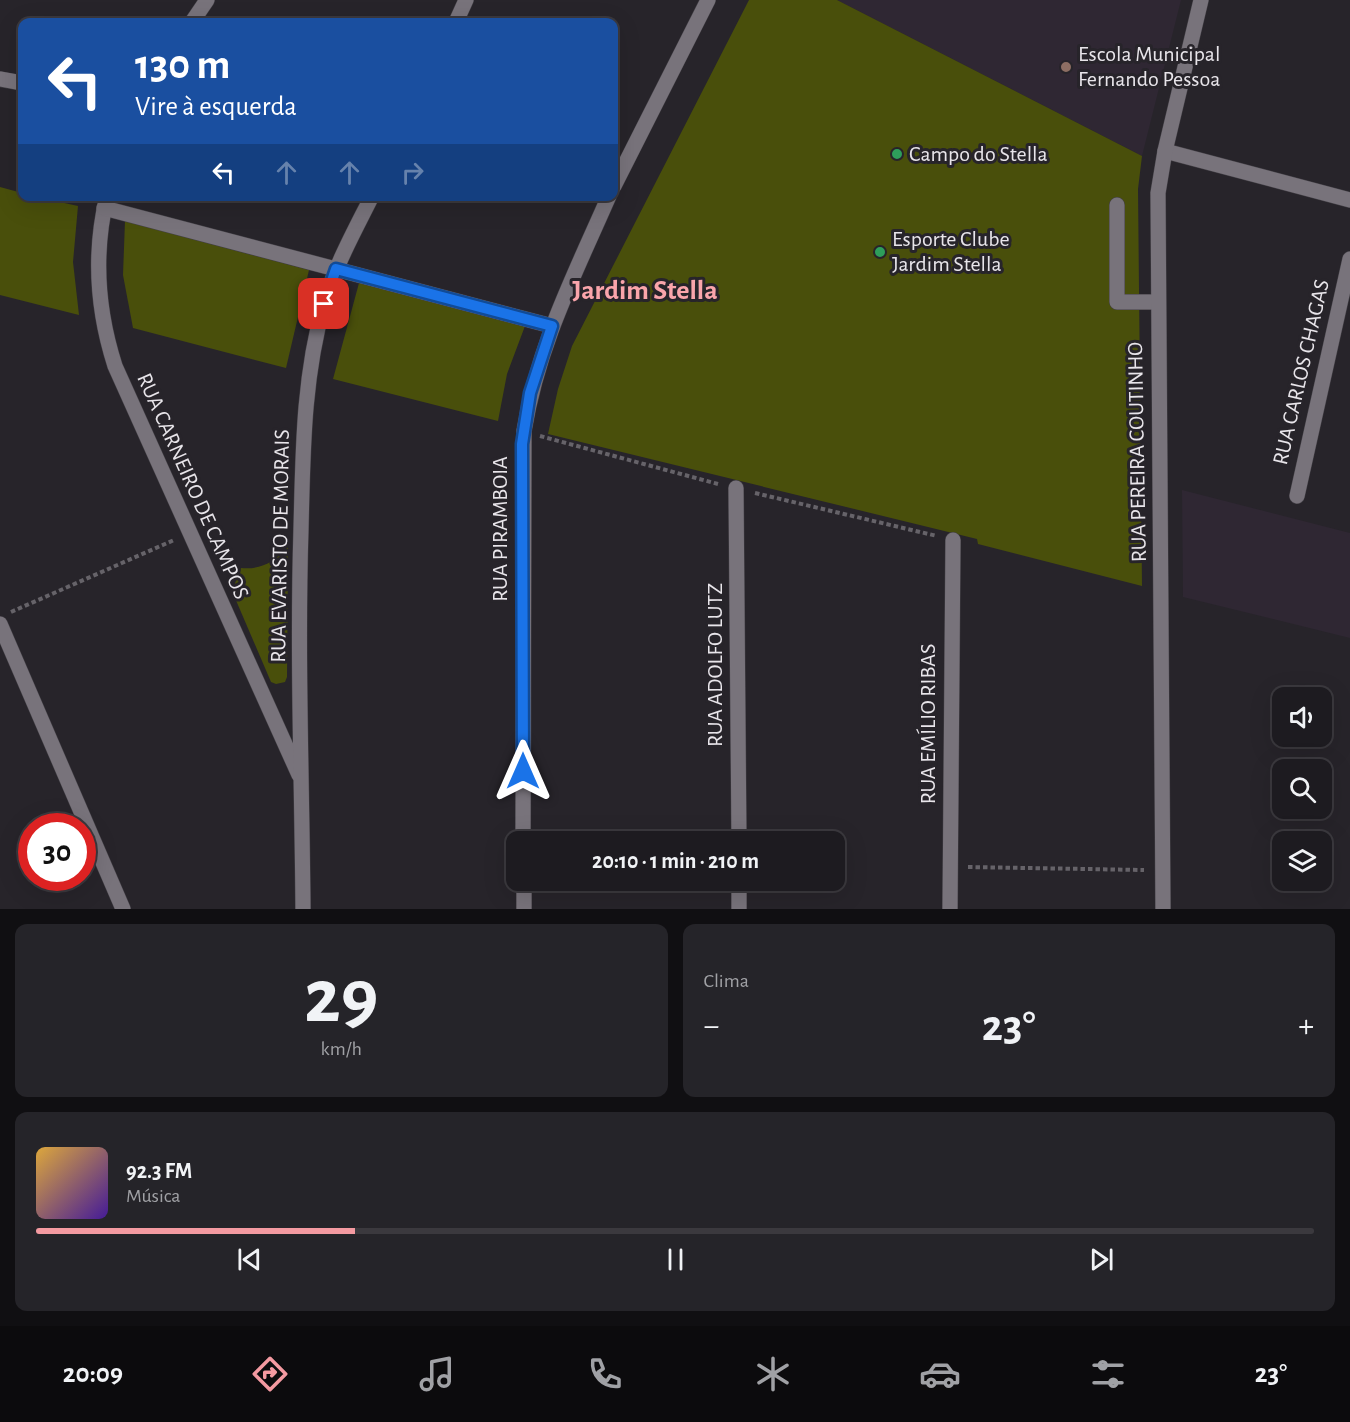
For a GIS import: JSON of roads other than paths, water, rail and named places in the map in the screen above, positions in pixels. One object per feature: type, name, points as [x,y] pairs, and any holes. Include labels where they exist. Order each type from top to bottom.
[{"type":"street","points":[[195,18],[207,0]]},
{"type":"street","points":[[458,18],[466,0]]},
{"type":"street","points":[[618,178],[708,0]]},
{"type":"street","name":"RUA PEREIRA COUTINHO","points":[[1164,909],[1158,193],[1165,151],[1201,0]]},
{"type":"street","points":[[0,79],[18,82]]},
{"type":"street","points":[[1165,151],[1350,200]]},
{"type":"street","name":"RUA EVARISTO DE MORAIS","points":[[303,909],[299,592],[304,410],[311,361],[324,304],[336,269],[370,201]]},
{"type":"street","name":"RUA PIRAMBOIA","points":[[523,831],[524,432],[530,393],[552,326],[607,201]]},
{"type":"street","points":[[106,202],[336,269],[552,326]]},
{"type":"street","name":"RUA CARNEIRO DE CAMPOS","points":[[106,202],[98,284],[103,327],[115,366],[302,781]]},
{"type":"street","points":[[1117,205],[1117,302],[1158,302]]},
{"type":"street","name":"RUA CARLOS CHAGAS","points":[[1296,496],[1350,259]]},
{"type":"street","name":"RUA ADOLFO LUTZ","points":[[736,489],[739,831]]},
{"type":"street","name":"RUA EMÍLIO RIBAS","points":[[950,909],[952,540]]},
{"type":"street","points":[[0,624],[123,909]]},
{"type":"street","points":[[524,891],[524,909]]},
{"type":"street","points":[[739,891],[739,909]]},
{"type":"place","name":"Escola Municipal Fernando Pessoa","points":[[1066,67]]},
{"type":"place","name":"Campo do Stella","points":[[897,154]]},
{"type":"place","name":"Esporte Clube Jardim Stella","points":[[880,252]]},
{"type":"district","name":"Jardim Stella","points":[[645,291]]}]
